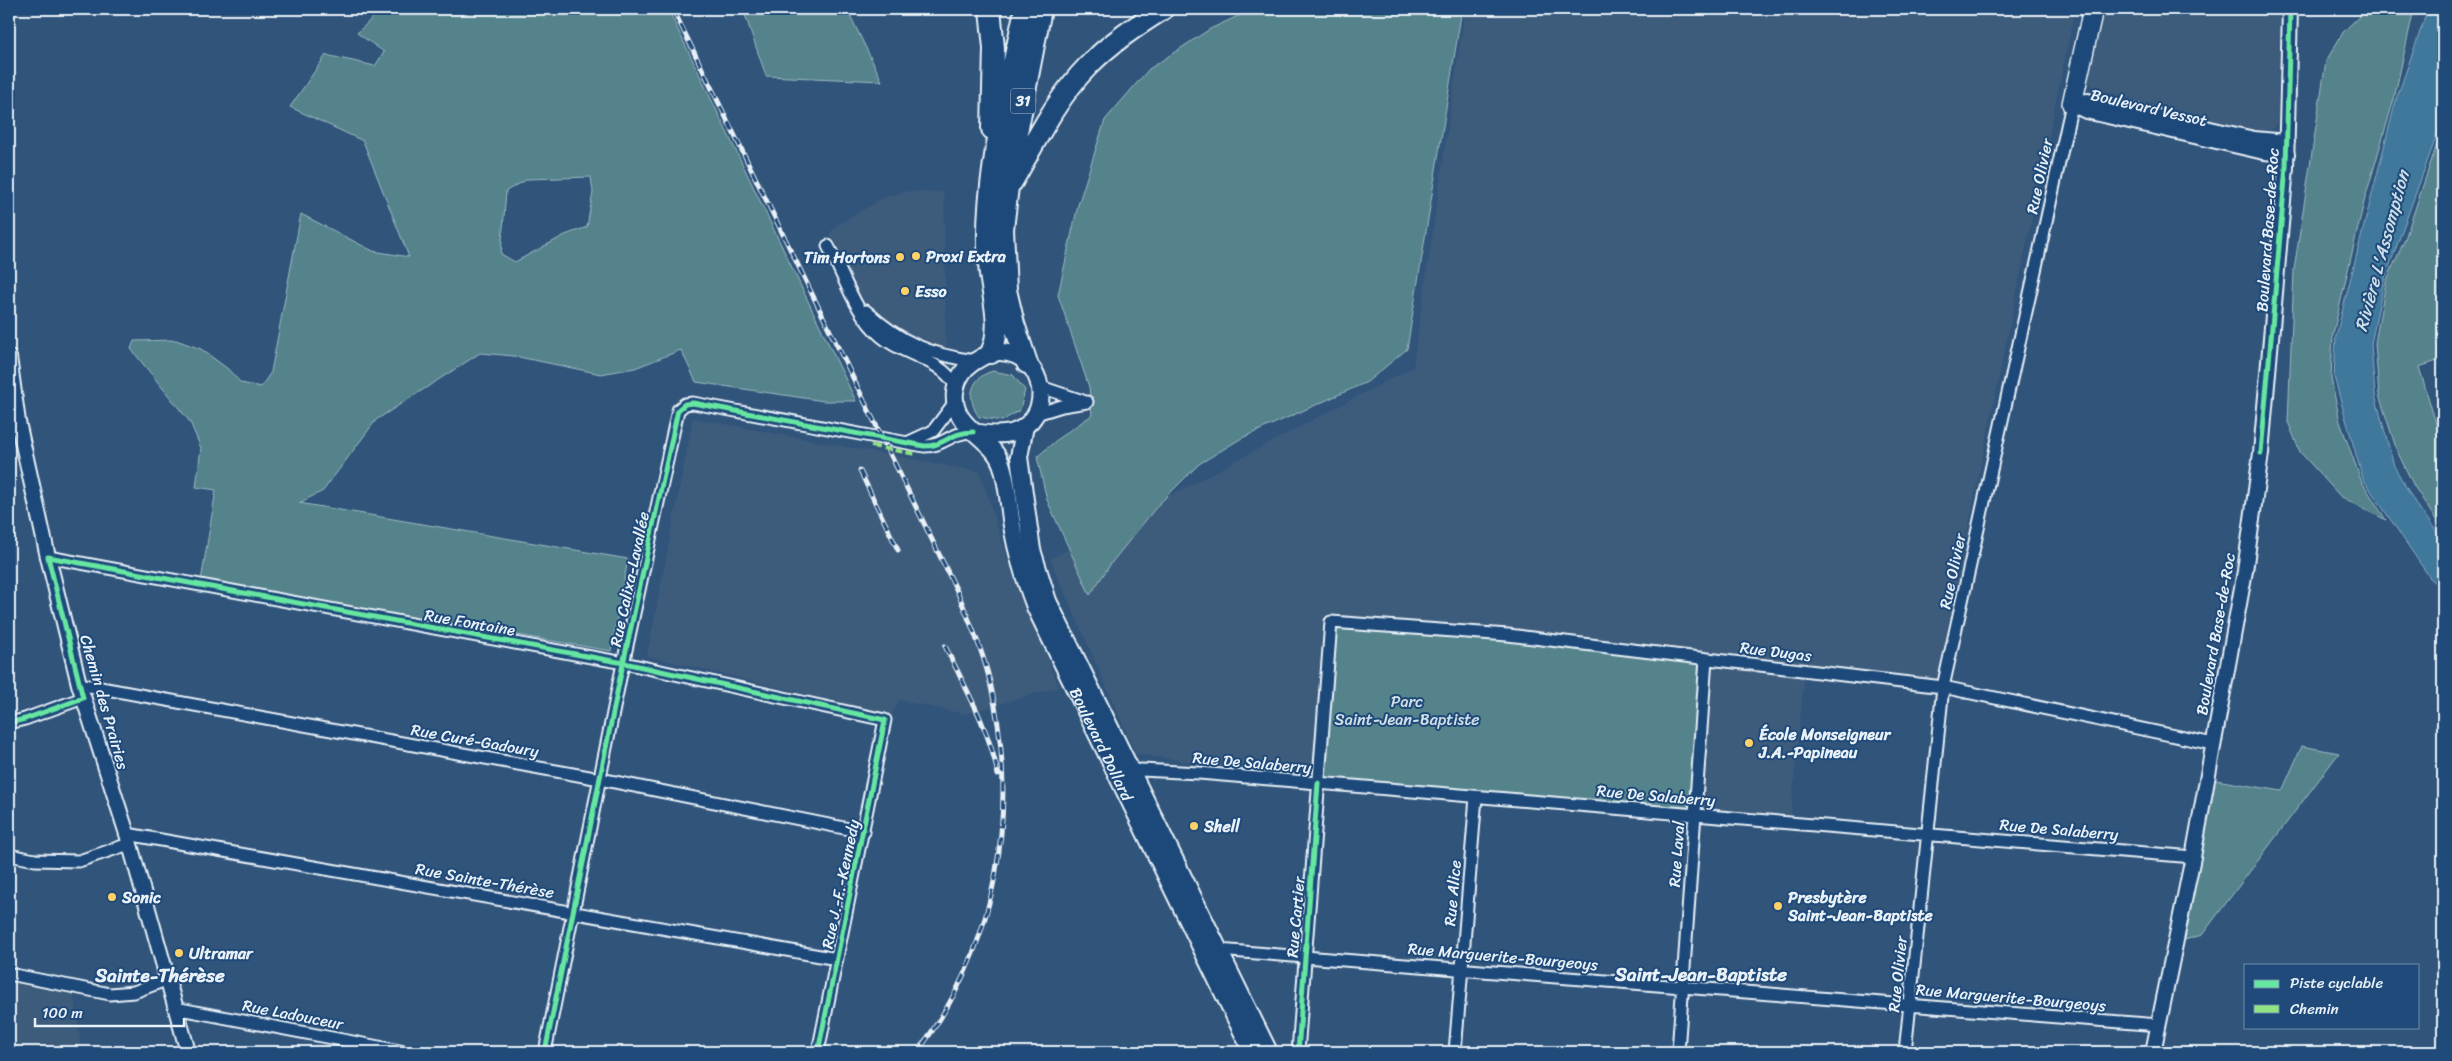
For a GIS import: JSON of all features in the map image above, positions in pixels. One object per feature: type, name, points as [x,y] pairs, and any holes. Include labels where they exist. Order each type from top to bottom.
[{"type":"highway","points":[[990,9],[994,48],[998,189]]},
{"type":"highway","name":"31","points":[[983,357],[998,332],[988,255],[1025,9]]},
{"type":"highway","name":"31","points":[[1027,363],[1014,324],[1006,290],[998,189],[1041,9]]},
{"type":"highway","points":[[998,189],[1086,67],[1124,35],[1163,9]]},
{"type":"highway","points":[[2072,104],[2093,9]]},
{"type":"main road","points":[[1004,353],[1027,363],[1034,371],[1041,387],[1041,398],[1036,414],[1025,426],[1005,434],[973,432],[961,419],[956,394],[964,370],[983,357],[1004,353]]},
{"type":"main road","name":"Boulevard Dollard","points":[[1025,426],[1019,457],[1030,540],[1037,570],[1059,626],[1124,775]]},
{"type":"main road","name":"Boulevard Dollard","points":[[973,432],[993,450],[1001,464],[1015,540],[1033,601],[1124,775],[1211,953],[1252,1052]]},
{"type":"main road","name":"Boulevard Dollard","points":[[1211,953],[1269,1052]]},
{"type":"street","name":"Boulevard Base-de-Roc","points":[[2153,1052],[2193,857],[2245,572],[2261,453],[2286,148],[2290,9]]},
{"type":"street","name":"Boulevard Vessot","points":[[2072,104],[2086,111],[2264,152],[2286,148]]},
{"type":"street","name":"Rue Olivier","points":[[1906,1052],[1943,687],[2072,104]]},
{"type":"street","points":[[828,246],[868,322],[881,336],[908,353],[938,365],[948,374],[956,394],[933,431],[922,438],[907,442]]},
{"type":"street","points":[[857,302],[888,330],[906,342],[947,357],[983,357]]},
{"type":"street","name":"Chemin des Prairies","points":[[9,357],[18,422],[79,684],[128,839],[188,1052]]},
{"type":"street","points":[[1036,414],[1062,406],[1087,402],[1041,387]]},
{"type":"street","name":"Rue Calixa-Lavallée","points":[[545,1052],[624,663],[676,416],[680,408],[687,403],[693,403],[907,442],[934,445],[956,433],[973,432]]},
{"type":"street","name":"Rue Fontaine","points":[[48,557],[624,663],[885,720]]},
{"type":"street","name":"Rue Dugas","points":[[1331,622],[1508,635],[1943,687],[2213,744]]},
{"type":"street","name":"Rue Cartier","points":[[1298,1052],[1331,622]]},
{"type":"street","name":"Rue Laval","points":[[1678,1052],[1706,659]]},
{"type":"street","name":"Rue Curé-Gadoury","points":[[79,684],[600,780],[864,832]]},
{"type":"street","points":[[9,723],[83,698]]},
{"type":"street","name":"Rue J.-F.-Kennedy","points":[[818,1052],[864,832],[885,720]]},
{"type":"street","name":"Rue De Salaberry","points":[[1124,775],[1141,770],[1199,773],[2193,857]]},
{"type":"street","name":"Rue Alice","points":[[1455,1052],[1476,797]]},
{"type":"street","points":[[9,855],[35,860],[79,861],[128,839]]},
{"type":"street","name":"Rue Sainte-Thérèse","points":[[128,839],[574,912],[837,959]]},
{"type":"street","name":"Rue Marguerite-Bourgeoys","points":[[1211,953],[1304,957],[2159,1025]]},
{"type":"street","points":[[9,974],[110,994],[134,992],[168,979]]},
{"type":"street","name":"Rue Ladouceur","points":[[175,1008],[405,1052]]},
{"type":"shaded area","points":[[1465,9],[2075,9],[1937,679],[1328,618],[1314,779],[1136,754],[1050,559],[1413,367]]},
{"type":"shaded area","points":[[2102,9],[2280,9],[2277,122],[2275,126],[2271,130],[2255,131],[2097,90],[2089,82],[2088,66]]},
{"type":"shaded area","points":[[910,191],[944,192],[946,349],[937,346],[936,348],[907,337],[876,315],[858,293],[843,254],[829,234],[837,225],[889,195]]},
{"type":"shaded area","points":[[693,418],[980,472],[1012,573],[1059,687],[965,714],[899,700],[892,715],[647,656]]},
{"type":"shaded area","name":"École Monseigneur J.A.-Papineau","points":[[1706,659],[1805,670],[1790,823],[1695,815]]},
{"type":"shaded area","points":[[9,979],[73,991],[82,1052],[9,1052]]},
{"type":"green space","points":[[382,9],[668,9],[856,401],[824,401],[696,382],[681,350],[635,368],[601,374],[514,356],[480,353],[376,420],[323,491],[299,503],[628,559],[611,651],[201,581],[216,490],[196,487],[201,448],[190,422],[131,349],[134,341],[176,340],[201,349],[228,369],[241,383],[261,387],[271,372],[301,214],[373,251],[409,257],[363,141],[290,107],[326,55],[375,66],[384,52],[357,33]],"holes":[[[591,177],[593,192],[587,227],[565,235],[515,262],[501,254],[506,191],[528,179]]]},
{"type":"green space","points":[[743,9],[847,9],[882,81],[766,76]]},
{"type":"green space","points":[[1253,9],[1462,9],[1407,349],[1367,382],[1242,438],[1199,464],[1158,505],[1112,562],[1090,595],[1047,500],[1037,457],[1060,437],[1092,415],[1089,387],[1058,295],[1078,205],[1105,120],[1149,69],[1210,29]]},
{"type":"green space","points":[[2367,9],[2414,9],[2394,99],[2364,202],[2333,334],[2331,378],[2340,422],[2361,480],[2386,520],[2340,496],[2300,452],[2288,422],[2294,270],[2326,61],[2344,31]]},
{"type":"green space","points":[[2443,126],[2443,359],[2419,367],[2438,430],[2443,438],[2443,531],[2414,486],[2397,451],[2379,395],[2375,343],[2386,282],[2405,239]]},
{"type":"green space","points":[[993,371],[1013,375],[1025,390],[1020,410],[1002,421],[979,417],[972,403],[972,390],[975,383],[985,374]]},
{"type":"green space","name":"Parc Saint-Jean-Baptiste","points":[[1331,622],[1706,659],[1695,815],[1318,783]]},
{"type":"green space","points":[[2302,746],[2339,753],[2202,935],[2178,942],[2210,779],[2282,791]]},
{"type":"water","name":"Rivière L'Assomption","points":[[2428,9],[2443,9],[2443,118],[2384,281],[2371,344],[2375,395],[2394,466],[2414,501],[2443,540],[2443,589],[2430,578],[2363,479],[2334,377],[2336,336],[2396,100]]},
{"type":"railway","points":[[673,9],[958,593],[980,648],[990,682],[999,730],[1003,779],[1001,828],[995,876],[984,923],[967,968],[945,1011],[917,1052]]},
{"type":"railway","points":[[860,471],[898,550]]},
{"type":"railway","points":[[945,646],[983,725],[998,775]]},
{"type":"marked path","points":[[871,446],[916,454]]},
{"type":"cycle path","points":[[2261,453],[2286,167],[2290,9]]},
{"type":"cycle path","points":[[545,1052],[620,678],[678,410],[685,404],[693,403],[924,446],[931,446],[958,434],[973,432]]},
{"type":"cycle path","points":[[9,723],[83,698],[48,557],[624,663],[885,720],[818,1052]]},
{"type":"cycle path","points":[[1298,1052],[1318,783]]},
{"type":"place","name":"Proxi Extra","points":[[916,256]]},
{"type":"place","name":"Tim Hortons","points":[[900,257]]},
{"type":"place","name":"Esso","points":[[905,291]]},
{"type":"place","name":"École Monseigneur J.A.-Papineau","points":[[1749,743]]},
{"type":"place","name":"Shell","points":[[1194,826]]},
{"type":"place","name":"Sonic","points":[[112,897]]},
{"type":"place","name":"Presbytère Saint-Jean-Baptiste","points":[[1778,906]]},
{"type":"place","name":"Ultramar","points":[[179,953]]},
{"type":"district","name":"Saint-Jean-Baptiste","points":[[1701,974]]},
{"type":"district","name":"Sainte-Thérèse","points":[[160,975]]}]
